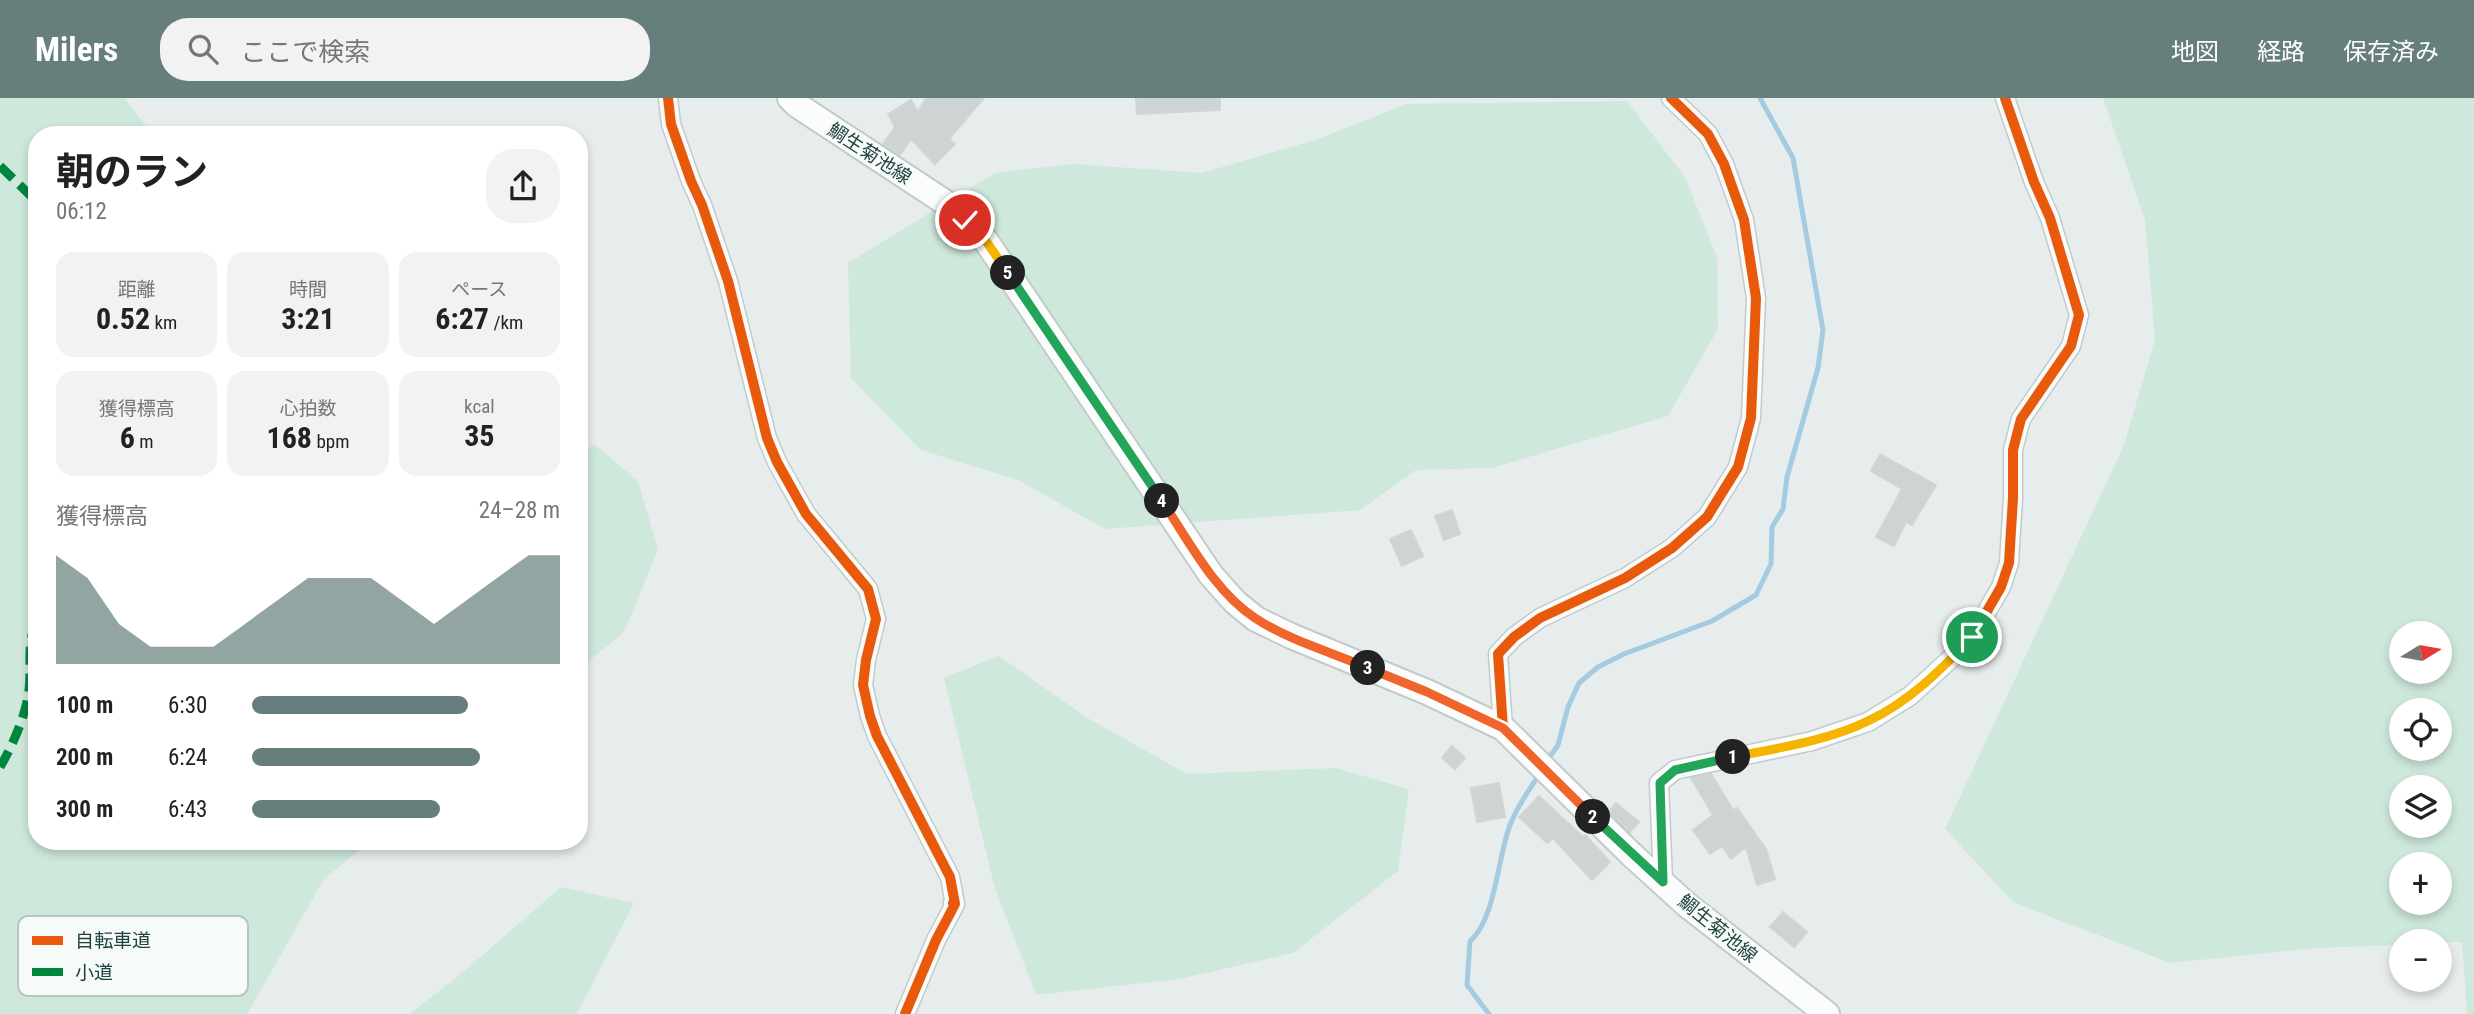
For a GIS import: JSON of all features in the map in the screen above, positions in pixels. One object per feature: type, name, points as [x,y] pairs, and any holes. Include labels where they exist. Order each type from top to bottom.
[{"type":"main road","name":"鯛生菊池線","points":[[790,98],[946,202],[986,241],[1211,575],[1235,602],[1256,619],[1291,636],[1427,692],[1503,728],[1687,905],[1827,1014]]},
{"type":"street","points":[[668,98],[671,124],[728,281],[767,438],[806,514],[868,589],[876,619],[863,685],[870,716],[887,756],[950,877],[956,904],[953,903],[954,906],[936,940],[905,1014]]},
{"type":"street","points":[[1503,728],[1498,654],[1514,637],[1540,618],[1625,578],[1672,548],[1707,517],[1738,467],[1751,418],[1756,298],[1744,220],[1724,164],[1708,134],[1671,98]]},
{"type":"street","points":[[1663,882],[1660,783],[1675,770],[1812,741],[1868,722],[1910,696],[1956,654],[1972,637],[2001,587],[2009,563],[2013,450],[2021,419],[2071,346],[2079,315],[2050,218],[2034,182],[2005,98]]},
{"type":"green space","points":[[0,98],[125,98],[146,126],[28,126],[28,850],[359,850],[324,879],[247,1014],[0,1014]]},
{"type":"green space","points":[[2103,98],[2474,98],[2474,1014],[2467,1014],[2462,942],[2452,942],[2452,929],[2389,929],[2389,945],[2316,948],[2170,963],[2013,902],[1945,829],[2124,445],[2155,339],[2145,220]]},
{"type":"green space","points":[[1627,101],[1685,177],[1717,257],[1718,329],[1668,416],[1492,468],[1416,470],[1360,510],[1105,529],[1018,480],[921,450],[851,378],[848,263],[995,173],[1074,164],[1202,173],[1315,140],[1407,104]]},
{"type":"green space","points":[[595,445],[638,481],[658,550],[624,632],[588,662],[588,448]]},
{"type":"green space","points":[[999,656],[1086,717],[1187,774],[1336,768],[1409,789],[1398,871],[1293,953],[1180,979],[1036,995],[994,885],[944,678]]},
{"type":"green space","points":[[561,887],[634,903],[577,1014],[409,1014],[456,978]]},
{"type":"building","points":[[926,98],[984,98],[949,139],[955,144],[935,164],[911,139],[900,155],[883,144],[895,127],[888,114],[911,100],[918,112]]},
{"type":"building","points":[[1136,98],[1220,98],[1220,110],[1137,114]]},
{"type":"building","points":[[1880,454],[1936,485],[1912,525],[1906,522],[1894,546],[1876,537],[1902,489],[1871,471]]},
{"type":"building","points":[[1452,510],[1460,534],[1444,540],[1435,516]]},
{"type":"building","points":[[1411,530],[1423,556],[1402,566],[1390,539]]},
{"type":"building","points":[[1452,746],[1465,758],[1455,769],[1442,758]]},
{"type":"building","points":[[1711,774],[1736,815],[1737,808],[1766,849],[1775,879],[1757,885],[1746,847],[1731,859],[1722,846],[1710,854],[1693,830],[1713,815],[1691,778]]},
{"type":"building","points":[[1499,783],[1505,817],[1477,822],[1471,788]]},
{"type":"building","points":[[1539,796],[1583,837],[1585,835],[1610,862],[1592,880],[1553,838],[1547,843],[1519,817]]},
{"type":"building","points":[[1616,803],[1639,822],[1630,832],[1609,812]]},
{"type":"building","points":[[1783,912],[1807,932],[1794,947],[1770,927]]},
{"type":"waterway","points":[[1547,761],[1558,745],[1568,707],[1579,683],[1598,667],[1624,654],[1712,621],[1756,595],[1771,564],[1772,527],[1783,509],[1787,477],[1818,368],[1823,330],[1793,158],[1760,98]]},
{"type":"waterway","points":[[1489,1014],[1467,985],[1470,941],[1485,919],[1513,818],[1540,773]]},
{"type":"marked path","points":[[0,166],[28,193]]},
{"type":"marked path","points":[[0,767],[22,720],[28,695]]},
{"type":"cycle path","points":[[668,98],[671,124],[728,281],[767,438],[806,514],[868,589],[876,619],[863,685],[870,716],[877,736],[950,877],[955,904],[953,903],[954,906],[936,940],[905,1014]]},
{"type":"cycle path","points":[[1503,728],[1498,654],[1514,637],[1540,618],[1625,578],[1672,548],[1707,517],[1738,467],[1751,418],[1756,298],[1744,220],[1724,164],[1708,134],[1671,98]]},
{"type":"cycle path","points":[[1663,882],[1659,783],[1675,770],[1812,741],[1868,722],[1910,696],[1956,654],[1972,637],[2001,587],[2009,563],[2013,450],[2021,419],[2071,346],[2079,315],[2050,218],[2034,182],[2005,98]]},
{"type":"route","points":[[965,220],[986,241],[1211,575],[1235,602],[1256,619],[1291,636],[1427,692],[1503,728],[1663,882],[1660,783],[1675,770],[1812,741],[1868,722],[1910,696],[1972,637]]}]
